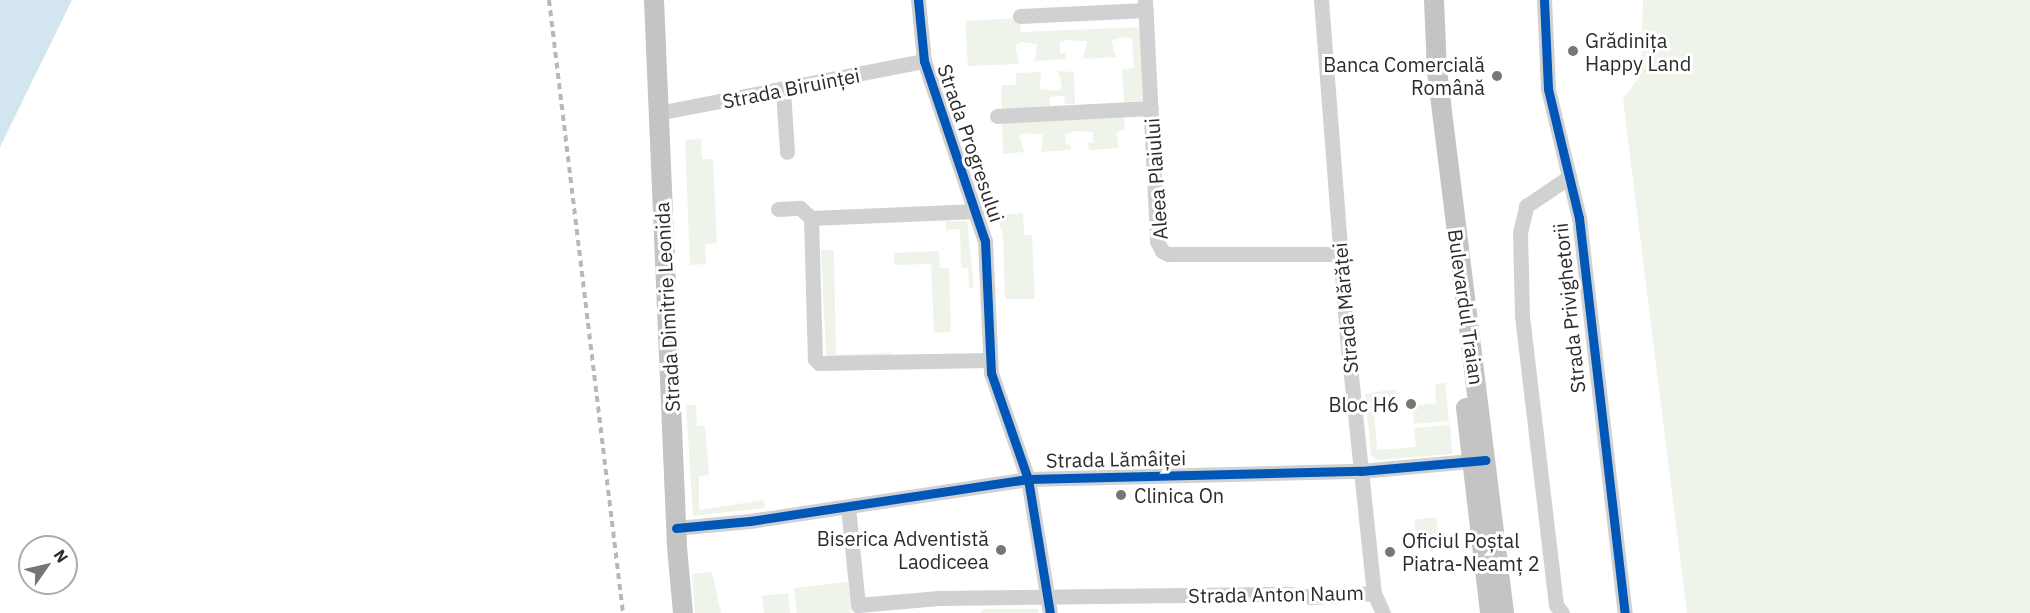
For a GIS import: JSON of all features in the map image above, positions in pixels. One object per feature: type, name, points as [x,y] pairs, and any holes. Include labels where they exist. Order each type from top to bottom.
[{"type":"main road","name":"Strada Dimitrie Leonida","points":[[654,0],[676,528],[683,613]]},
{"type":"main road","name":"Bulevardul Traian","points":[[1422,0],[1431,110],[1479,460],[1504,613]]},
{"type":"main road","name":"Bulevardul Traian","points":[[1434,0],[1437,71],[1479,460],[1490,613]]},
{"type":"street","name":"Strada Progresului","points":[[918,0],[924,60],[977,211],[985,241],[989,360],[1028,479],[1049,606]]},
{"type":"street","name":"Strada Mărăței","points":[[1321,0],[1340,254],[1361,471],[1374,593],[1383,613]]},
{"type":"street","name":"Strada Privighetorii","points":[[1544,0],[1548,88],[1579,218],[1625,613]]},
{"type":"street","name":"Aleea Plaiului","points":[[1145,5],[1157,241],[1162,251],[1168,255],[1340,254]]},
{"type":"street","points":[[1020,16],[1145,5]]},
{"type":"street","name":"Strada Biruinței","points":[[658,113],[783,91],[924,60]]},
{"type":"street","points":[[783,91],[787,152]]},
{"type":"street","points":[[998,116],[1151,108]]},
{"type":"street","points":[[1558,610],[1522,314],[1520,233],[1526,206],[1569,177]]},
{"type":"street","name":"Strada Progresului","points":[[778,209],[800,208],[811,218],[977,211]]},
{"type":"street","points":[[811,218],[815,358],[819,363],[989,360]]},
{"type":"street","name":"Strada Lămâiței","points":[[676,528],[848,507],[1028,479],[1361,471],[1479,460]]},
{"type":"street","name":"Strada Anton Naum","points":[[848,507],[858,605],[1049,606],[1288,594],[1311,597],[1374,593]]},
{"type":"shaded area","points":[[1643,0],[2030,0],[2030,613],[1687,613],[1623,100],[1641,73]]},
{"type":"shaded area","points":[[1020,18],[1021,32],[1141,27],[1145,101],[1124,102],[1122,70],[1134,68],[1132,39],[1126,37],[1111,40],[1116,57],[1083,59],[1087,41],[1066,40],[1060,43],[1060,53],[1066,53],[1066,59],[1035,61],[1037,44],[1021,42],[1015,45],[1019,64],[968,66],[965,21]]},
{"type":"shaded area","points":[[1058,71],[1074,72],[1075,104],[1065,104],[1064,96],[1050,97],[1050,113],[1124,110],[1125,129],[1116,132],[1119,148],[1089,150],[1088,143],[1093,143],[1093,132],[1076,131],[1065,134],[1066,144],[1071,145],[1071,150],[1041,152],[1043,135],[1026,133],[1020,136],[1024,152],[1003,154],[1001,85],[1016,85],[1016,73],[1041,72],[1040,89],[1057,91],[1062,88]]},
{"type":"shaded area","points":[[701,139],[702,159],[713,159],[717,243],[705,244],[706,264],[690,265],[685,140]]},
{"type":"shaded area","points":[[1023,213],[1024,235],[1032,235],[1035,299],[1005,299],[1003,237],[997,215]]},
{"type":"shaded area","points":[[945,221],[967,221],[974,288],[969,288],[968,268],[961,268],[960,229],[946,230]]},
{"type":"shaded area","points":[[821,250],[834,250],[836,355],[891,353],[891,358],[828,358]]},
{"type":"shaded area","points":[[939,251],[940,268],[949,268],[951,332],[934,333],[931,264],[894,265],[894,253]]},
{"type":"shaded area","points":[[1445,383],[1449,421],[1414,424],[1412,406],[1436,403],[1435,384]]},
{"type":"shaded area","points":[[1396,389],[1398,406],[1374,408],[1377,450],[1416,447],[1414,428],[1450,425],[1452,454],[1377,460],[1371,455],[1365,394]]},
{"type":"shaded area","points":[[686,405],[696,405],[697,426],[705,426],[709,475],[699,476],[699,510],[764,500],[765,508],[693,516]]},
{"type":"shaded area","points":[[1436,517],[1439,538],[1417,541],[1414,520]]},
{"type":"shaded area","points":[[712,572],[721,613],[695,613],[692,574]]},
{"type":"shaded area","points":[[848,582],[851,613],[797,613],[794,588]]},
{"type":"shaded area","points":[[788,593],[790,613],[764,613],[762,596]]},
{"type":"shaded area","points":[[981,609],[1038,609],[1038,613],[981,613]]},
{"type":"water","points":[[0,0],[72,0],[0,147]]},
{"type":"railway","points":[[549,0],[623,613]]},
{"type":"cycle path","points":[[918,0],[924,61],[985,241],[991,373],[1028,479],[1050,613]]},
{"type":"cycle path","points":[[1544,0],[1548,89],[1579,218],[1625,613]]},
{"type":"cycle path","points":[[676,528],[750,521],[1028,479],[1361,471],[1486,460]]},
{"type":"place","name":"Grădinița Happy Land","points":[[1573,51]]},
{"type":"place","name":"Banca Comercială Română","points":[[1497,76]]},
{"type":"place","name":"Bloc H6","points":[[1411,404]]},
{"type":"place","name":"Clinica On","points":[[1121,495]]},
{"type":"place","name":"Biserica Adventistă Laodiceea","points":[[1001,550]]},
{"type":"place","name":"Oficiul Poștal Piatra-Neamț 2","points":[[1390,552]]}]
